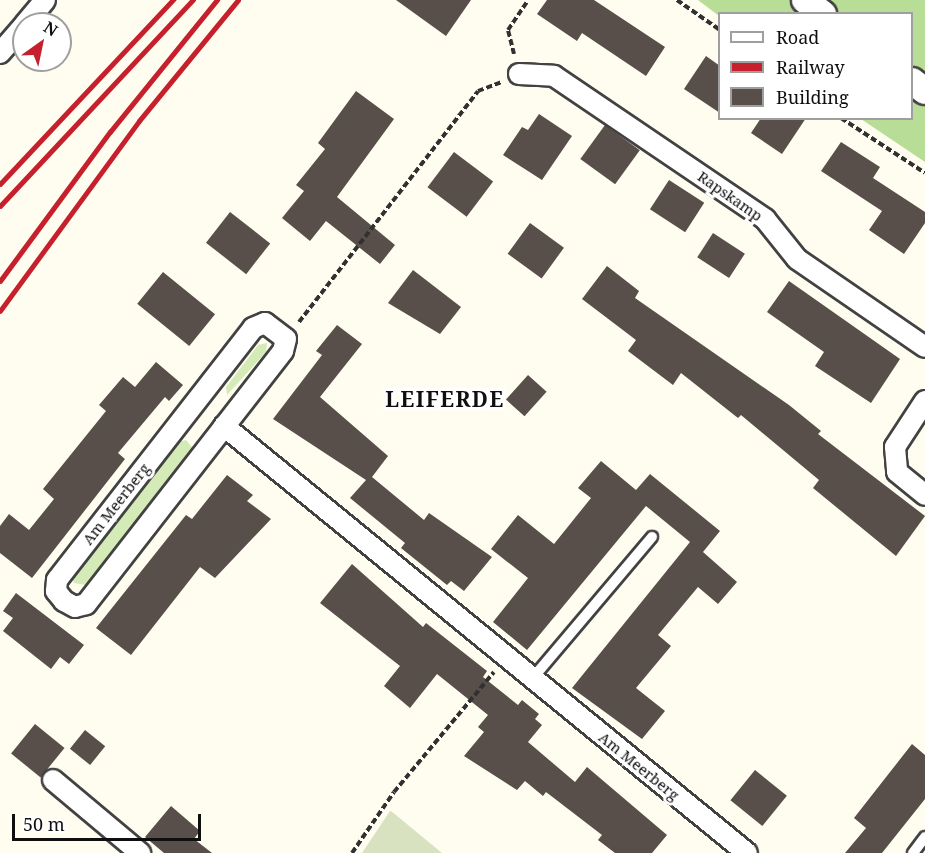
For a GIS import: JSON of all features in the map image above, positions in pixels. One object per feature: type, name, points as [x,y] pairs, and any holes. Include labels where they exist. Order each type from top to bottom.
[{"type":"street","points":[[34,12],[45,0]]},
{"type":"street","points":[[805,0],[820,12]]},
{"type":"street","points":[[0,53],[12,38]]},
{"type":"street","name":"Rapskamp","points":[[519,74],[554,76],[765,219],[797,259],[925,347]]},
{"type":"street","points":[[913,82],[925,91]]},
{"type":"street","name":"Am Meerberg","points":[[265,323],[286,339],[283,351],[224,426],[86,604],[75,607],[64,601],[56,591],[57,580],[253,328],[265,323]]},
{"type":"street","points":[[925,401],[895,447],[897,472],[925,495]]},
{"type":"street","name":"Am Meerberg","points":[[224,426],[747,853]]},
{"type":"street","points":[[53,780],[140,853]]},
{"type":"lane","points":[[532,679],[651,537]]},
{"type":"lane","points":[[913,853],[925,837]]},
{"type":"path","points":[[286,339],[478,92],[519,74],[508,30],[528,0]]},
{"type":"path","points":[[677,0],[718,29]]},
{"type":"path","points":[[844,120],[925,172]]},
{"type":"path","points":[[352,853],[394,792],[506,658]]},
{"type":"green space","points":[[698,0],[925,0],[925,162],[862,120],[913,120],[913,12],[718,12],[718,15]]},
{"type":"green space","points":[[267,343],[266,352],[227,395],[226,387],[258,345]]},
{"type":"green space","points":[[186,440],[195,451],[92,586],[74,583],[71,573],[175,443]]},
{"type":"green space","points":[[391,811],[442,853],[362,853]]},
{"type":"building","points":[[396,0],[471,0],[446,36]]},
{"type":"building","points":[[547,0],[594,0],[665,47],[646,76],[582,33],[577,41],[537,14]]},
{"type":"building","points":[[706,56],[718,65],[718,112],[684,89]]},
{"type":"building","points":[[356,91],[394,119],[337,197],[395,245],[380,264],[326,221],[310,241],[282,218],[304,191],[296,185],[325,149],[318,143]]},
{"type":"building","points":[[539,114],[572,136],[542,180],[503,155],[522,127],[528,130]]},
{"type":"building","points":[[760,120],[805,120],[782,154],[751,133]]},
{"type":"building","points":[[605,125],[640,150],[615,184],[580,159]]},
{"type":"building","points":[[841,142],[880,167],[873,178],[925,212],[925,223],[904,254],[869,230],[882,211],[821,171]]},
{"type":"building","points":[[454,152],[493,181],[467,217],[428,187]]},
{"type":"building","points":[[669,180],[704,203],[685,232],[650,209]]},
{"type":"building","points":[[230,212],[270,243],[246,274],[206,243]]},
{"type":"building","points":[[530,223],[564,248],[542,278],[508,254]]},
{"type":"building","points":[[713,233],[745,254],[729,278],[697,257]]},
{"type":"building","points":[[607,266],[639,291],[635,298],[789,405],[821,431],[818,434],[925,516],[896,556],[813,488],[819,480],[741,415],[738,418],[681,373],[673,385],[628,351],[636,340],[582,299]]},
{"type":"building","points":[[413,270],[461,307],[440,334],[388,303]]},
{"type":"building","points":[[163,272],[215,314],[189,346],[137,304]]},
{"type":"building","points":[[789,281],[900,359],[871,403],[815,366],[824,352],[767,312]]},
{"type":"building","points":[[337,325],[362,344],[320,397],[388,456],[372,477],[424,520],[429,513],[492,557],[464,591],[451,581],[447,585],[401,548],[405,543],[350,498],[366,480],[273,419],[322,355],[316,351]]},
{"type":"building","points":[[156,362],[183,385],[169,401],[165,397],[118,453],[125,459],[32,578],[0,553],[0,526],[9,514],[29,530],[54,499],[43,489],[106,411],[99,405],[123,377],[135,387]]},
{"type":"building","points":[[528,375],[547,392],[524,416],[506,400]]},
{"type":"building","points":[[601,461],[636,490],[650,474],[720,531],[703,552],[737,582],[718,604],[698,587],[658,635],[671,646],[636,688],[665,711],[642,739],[572,688],[690,542],[646,506],[527,650],[493,622],[528,578],[491,549],[518,515],[554,544],[591,498],[578,488]]},
{"type":"building","points":[[227,475],[253,495],[247,501],[271,519],[215,578],[200,567],[131,655],[96,628],[186,515],[192,519]]},
{"type":"building","points":[[352,564],[423,627],[426,623],[487,671],[483,677],[518,705],[522,700],[539,714],[535,719],[542,725],[528,742],[575,782],[587,767],[667,835],[652,853],[615,853],[598,840],[602,835],[546,792],[543,796],[525,781],[517,790],[464,756],[484,732],[478,727],[488,715],[437,674],[410,708],[384,686],[400,666],[320,603]]},
{"type":"building","points":[[16,593],[84,645],[69,664],[60,657],[51,669],[3,631],[13,618],[3,611]]},
{"type":"building","points":[[35,724],[65,748],[41,777],[11,754]]},
{"type":"building","points":[[85,730],[105,746],[90,765],[70,749]]},
{"type":"building","points":[[912,744],[925,755],[925,799],[882,853],[845,853],[866,828],[854,818]]},
{"type":"building","points":[[755,770],[787,796],[762,826],[730,800]]},
{"type":"building","points":[[171,806],[200,831],[194,839],[212,853],[164,853],[145,837]]},
{"type":"railway","points":[[0,184],[173,0]]},
{"type":"railway","points":[[0,206],[193,0]]},
{"type":"railway","points":[[0,281],[110,132],[217,0]]},
{"type":"railway","points":[[0,311],[139,121],[238,0]]},
{"type":"district","name":"LEIFERDE","points":[[445,399]]}]
